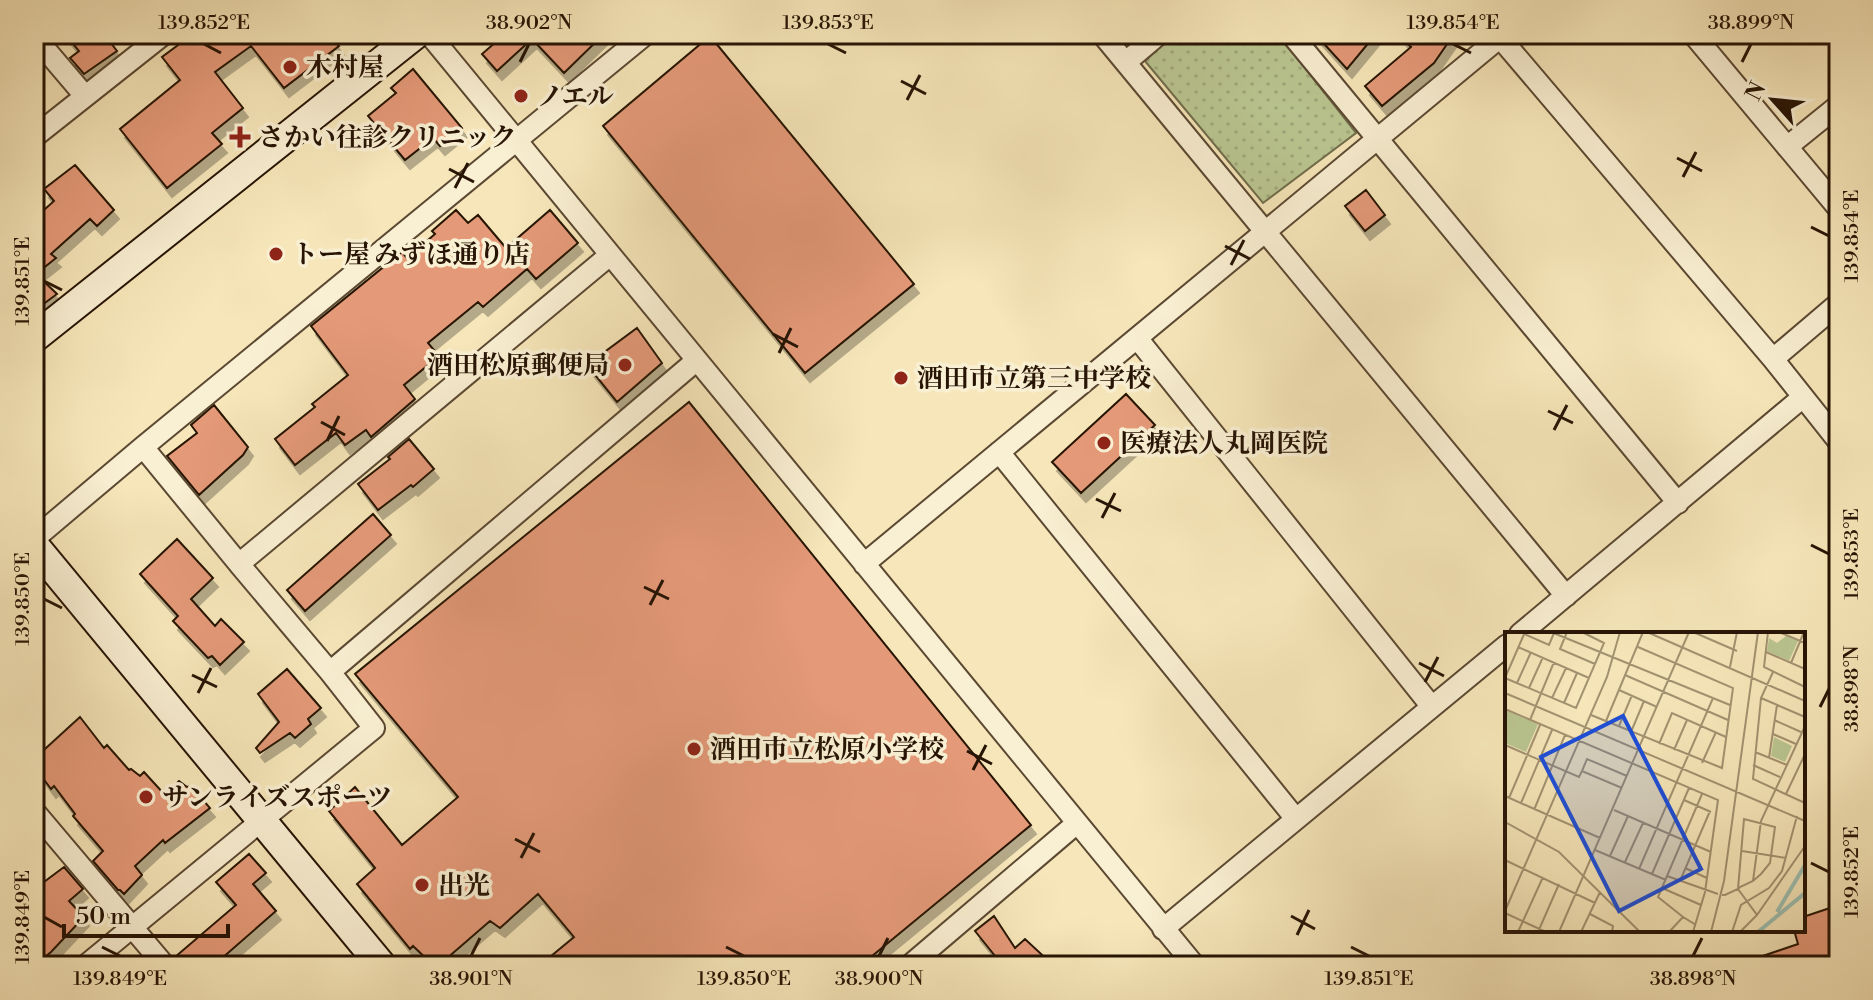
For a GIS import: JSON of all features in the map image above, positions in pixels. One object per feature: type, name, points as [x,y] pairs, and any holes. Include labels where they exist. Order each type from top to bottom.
[{"type":"street","points":[[34,137],[164,34]]},
{"type":"street","points":[[34,338],[416,34]]},
{"type":"street","points":[[429,34],[1195,966]]},
{"type":"street","points":[[382,966],[34,542],[143,447],[646,34]]},
{"type":"street","points":[[1102,34],[1566,596]]},
{"type":"street","points":[[1126,62],[1159,34]]},
{"type":"street","points":[[1291,34],[1678,503]]},
{"type":"street","points":[[1722,34],[1699,41],[1839,209]]},
{"type":"street","points":[[864,564],[1501,35],[1839,442]]},
{"type":"street","points":[[34,36],[85,96]]},
{"type":"street","points":[[1787,147],[1839,105]]},
{"type":"street","points":[[239,564],[610,255]]},
{"type":"street","points":[[1773,359],[1839,303]]},
{"type":"street","points":[[1137,338],[1432,707]]},
{"type":"street","points":[[330,672],[697,360]]},
{"type":"street","points":[[1522,632],[1803,397]]},
{"type":"street","points":[[85,966],[374,728],[143,447]]},
{"type":"street","points":[[999,452],[1296,819]]},
{"type":"street","points":[[1163,929],[1505,647]]},
{"type":"street","points":[[34,811],[165,966]]},
{"type":"street","points":[[909,966],[1077,823]]},
{"type":"green space","points":[[1174,34],[1278,34],[1356,133],[1263,203],[1145,61]]},
{"type":"building","points":[[65,34],[104,34],[117,51],[84,74],[70,58],[79,51]]},
{"type":"building","points":[[193,34],[329,34],[339,46],[284,88],[251,46],[215,72],[243,108],[212,133],[222,144],[167,188],[120,129],[180,80],[162,57]]},
{"type":"building","points":[[505,34],[604,34],[564,73],[532,39],[497,71],[482,54]]},
{"type":"building","points":[[1315,34],[1376,34],[1347,69]]},
{"type":"building","points":[[1399,34],[1454,34],[1434,63],[1382,106],[1365,86],[1411,47]]},
{"type":"building","points":[[710,36],[914,284],[805,373],[603,126]]},
{"type":"building","points":[[413,69],[462,128],[440,146],[433,138],[405,160],[368,116],[396,93],[391,88]]},
{"type":"building","points":[[75,165],[114,210],[97,226],[90,219],[51,254],[56,258],[36,274],[57,294],[34,311],[34,219],[54,201],[44,189]]},
{"type":"building","points":[[1366,190],[1385,215],[1365,231],[1345,206]]},
{"type":"building","points":[[456,210],[468,223],[478,215],[506,248],[550,210],[578,243],[536,279],[527,269],[483,307],[478,302],[428,343],[439,356],[404,385],[415,399],[371,437],[366,430],[345,445],[336,433],[295,465],[275,439],[348,375],[311,326],[402,252],[407,258],[435,234],[432,231]]},
{"type":"building","points":[[637,328],[662,363],[617,402],[587,365]]},
{"type":"building","name":"医療法人丸岡医院","points":[[1126,394],[1155,425],[1081,493],[1052,462]]},
{"type":"building","name":"酒田市立松原小学校","points":[[689,402],[1031,825],[860,966],[539,966],[574,937],[538,894],[500,928],[490,921],[438,966],[434,966],[413,946],[410,949],[357,884],[375,868],[329,811],[355,787],[402,845],[458,797],[355,674]]},
{"type":"building","points":[[214,405],[248,447],[199,495],[167,456],[197,433],[191,425]]},
{"type":"building","points":[[409,439],[434,469],[378,510],[358,484],[390,459],[388,457]]},
{"type":"building","points":[[373,514],[391,535],[305,611],[287,590]]},
{"type":"building","points":[[177,539],[213,578],[191,599],[215,626],[221,619],[244,642],[220,665],[212,656],[208,658],[173,621],[178,616],[140,574]]},
{"type":"building","points":[[287,669],[321,708],[308,719],[311,724],[295,738],[290,733],[260,753],[256,748],[279,722],[258,694]]},
{"type":"building","points":[[80,717],[104,748],[107,745],[129,770],[140,776],[144,772],[165,795],[179,781],[187,787],[191,786],[210,808],[165,843],[163,840],[135,866],[142,875],[124,894],[93,861],[103,851],[73,816],[75,814],[54,786],[51,789],[34,766],[34,759]]},
{"type":"building","points":[[249,854],[266,873],[253,884],[276,911],[213,966],[178,966],[175,957],[236,905],[216,882]]},
{"type":"building","points":[[64,867],[83,889],[69,901],[84,917],[34,966],[34,893],[36,888]]},
{"type":"building","points":[[1839,905],[1839,966],[1743,966],[1742,963],[1798,944],[1795,932],[1805,932],[1805,916]]},
{"type":"building","points":[[994,916],[1015,948],[1025,939],[1054,966],[992,966],[999,961],[975,931]]},
{"type":"place","name":"木村屋","points":[[290,67]]},
{"type":"place","name":"ノエル","points":[[521,96]]},
{"type":"place","name":"さかい往診クリニック","points":[[240,137]]},
{"type":"place","name":"トー屋 みずほ通り店","points":[[276,254]]},
{"type":"place","name":"酒田松原郵便局","points":[[625,365]]},
{"type":"place","name":"酒田市立第三中学校","points":[[901,378]]},
{"type":"place","name":"医療法人丸岡医院","points":[[1104,443]]},
{"type":"place","name":"酒田市立松原小学校","points":[[694,749]]},
{"type":"place","name":"サンライズスポーツ","points":[[146,797]]},
{"type":"place","name":"出光","points":[[422,885]]}]
